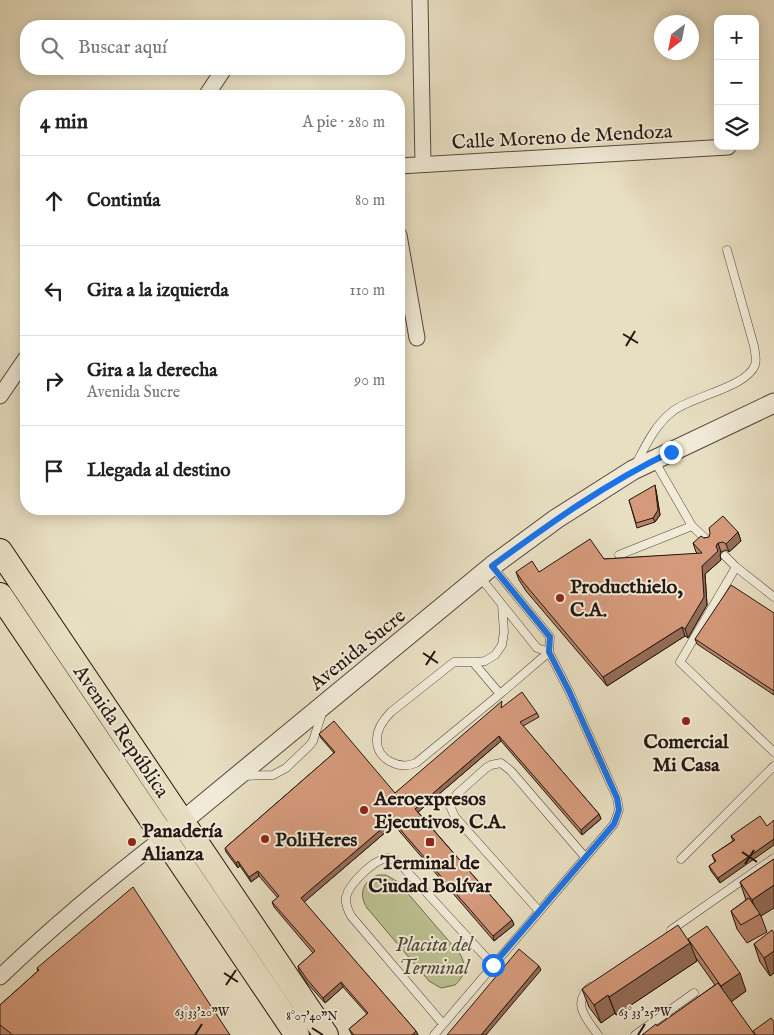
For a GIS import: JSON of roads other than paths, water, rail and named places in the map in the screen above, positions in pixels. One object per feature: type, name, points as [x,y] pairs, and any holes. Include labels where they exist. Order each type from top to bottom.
[{"type":"main road","name":"Avenida República","points":[[0,551],[326,1035]]},
{"type":"main road","name":"Avenida República","points":[[0,595],[297,1035]]},
{"type":"street","points":[[420,0],[423,164]]},
{"type":"street","points":[[210,90],[220,75]]},
{"type":"street","name":"Calle Moreno de Mendoza","points":[[405,166],[714,148]]},
{"type":"street","points":[[405,269],[417,338]]},
{"type":"street","points":[[0,396],[20,367]]},
{"type":"street","name":"Avenida Sucre","points":[[0,977],[43,936],[106,882],[164,837],[486,571],[556,519],[633,470],[774,402]]},
{"type":"lane","points":[[633,470],[654,431],[665,418],[682,405],[744,380],[754,367],[756,357],[754,346],[727,250]]},
{"type":"lane","points":[[654,460],[692,526],[708,541]]},
{"type":"lane","points":[[619,555],[692,526]]},
{"type":"lane","points":[[725,556],[774,597]]},
{"type":"lane","points":[[736,567],[680,662],[774,752]]},
{"type":"lane","points":[[486,571],[502,605],[537,648],[549,652]]},
{"type":"lane","points":[[434,1035],[614,824],[618,816],[618,805],[569,691],[549,652],[550,637],[486,571]]},
{"type":"lane","points":[[502,605],[504,623],[502,645],[491,658],[485,661],[454,662],[387,716],[379,729],[377,742],[385,757],[399,765],[416,763],[549,652]]},
{"type":"lane","points":[[473,662],[500,694]]},
{"type":"lane","points":[[539,911],[455,817],[450,806],[457,794],[491,765],[501,763],[507,766],[585,857]]},
{"type":"lane","points":[[681,859],[774,766]]},
{"type":"lane","points":[[443,1024],[352,916],[346,899],[353,883],[372,865],[389,858],[394,860],[493,965]]},
{"type":"lane","points":[[664,935],[774,858]]},
{"type":"lane","points":[[597,982],[585,994],[582,999],[581,1008],[598,1035]]},
{"type":"lane","points":[[635,1035],[694,993]]},
{"type":"place","name":"Producthielo, C.A.","points":[[560,598]]},
{"type":"place","name":"Comercial Mi Casa","points":[[686,721]]},
{"type":"place","name":"Aeroexpresos Ejecutivos, C.A.","points":[[364,810]]},
{"type":"place","name":"PoliHeres","points":[[265,839]]},
{"type":"place","name":"Panadería Alianza","points":[[132,842]]},
{"type":"place","name":"Terminal de Ciudad Bolívar","points":[[430,842]]},
{"type":"park label","name":"Placita del Terminal","points":[[434,956]]}]
